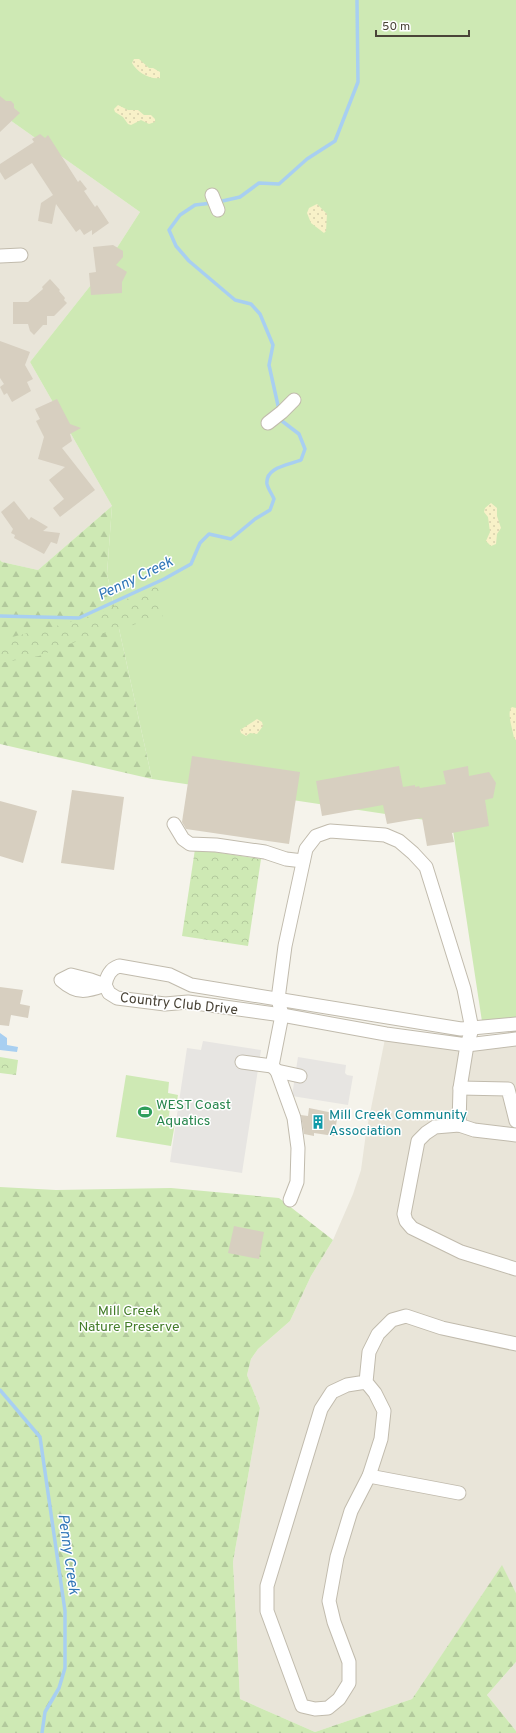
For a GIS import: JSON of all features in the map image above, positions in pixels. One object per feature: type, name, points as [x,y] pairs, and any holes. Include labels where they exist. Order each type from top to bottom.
[{"type":"street","points":[[212,194],[218,210]]},
{"type":"street","points":[[0,256],[21,255]]},
{"type":"street","points":[[268,423],[294,400]]},
{"type":"street","points":[[174,824],[182,839],[190,844],[216,845],[265,852],[286,859],[303,861]]},
{"type":"street","points":[[290,1200],[297,1182],[298,1148],[294,1118],[275,1069],[282,1015],[278,999],[285,946],[303,861],[306,849],[316,836],[330,831],[385,835],[399,841],[426,867],[464,989],[472,1029],[467,1045],[460,1088],[459,1126]]},
{"type":"street","name":"Country Club Drive","points":[[516,1024],[461,1029],[191,985],[170,975],[119,966],[113,968],[107,976],[105,985],[109,993],[117,998],[165,1004],[188,1002],[282,1015],[386,1034],[467,1045],[516,1039]]},
{"type":"street","points":[[242,1062],[300,1076]]},
{"type":"street","points":[[460,1088],[508,1089],[516,1121]]},
{"type":"street","points":[[516,1135],[474,1130],[459,1126],[435,1127],[426,1133],[418,1141],[404,1214],[406,1221],[412,1228],[461,1252],[516,1269]]},
{"type":"street","points":[[366,1382],[347,1385],[332,1392],[321,1409],[267,1586],[267,1611],[302,1706],[315,1709],[328,1708],[340,1699],[349,1683],[349,1662],[334,1622],[330,1601],[337,1557],[351,1510],[369,1476],[381,1439],[384,1411],[375,1393],[366,1382],[369,1352],[378,1334],[392,1320],[406,1316],[442,1328],[516,1344]]},
{"type":"street","points":[[369,1476],[459,1493]]},
{"type":"shaded area","points":[[0,113],[140,212],[102,271],[30,362],[112,506],[38,570],[2,562],[0,560]]},
{"type":"shaded area","points":[[386,1034],[467,1045],[516,1039],[516,1593],[502,1566],[412,1699],[315,1732],[240,1699],[233,1562],[260,1408],[247,1375],[251,1359],[258,1349],[290,1321],[311,1276],[333,1240],[353,1194],[361,1170],[366,1133]]},
{"type":"shaded area","points":[[203,1041],[261,1050],[242,1173],[170,1162],[187,1048],[201,1050]]},
{"type":"shaded area","points":[[298,1057],[346,1065],[345,1073],[353,1076],[348,1105],[292,1096]]},
{"type":"shaded area","points":[[516,1662],[516,1731],[487,1695]]},
{"type":"green space","points":[[0,0],[516,0],[516,1024],[483,1028],[452,824],[152,779],[107,574],[112,506],[30,362],[102,271],[140,212],[0,113]]},
{"type":"green space","points":[[112,506],[107,574],[152,779],[0,744],[0,560],[2,562],[38,570]]},
{"type":"green space","points":[[158,583],[163,616],[69,644],[39,656],[0,663],[0,640],[64,624],[100,613]]},
{"type":"green space","points":[[195,849],[261,859],[248,946],[182,936]]},
{"type":"green space","points":[[0,1057],[18,1060],[16,1075],[0,1073]]},
{"type":"green space","name":"WEST Coast Aquatics","points":[[126,1075],[169,1082],[168,1093],[178,1095],[176,1107],[170,1106],[169,1116],[176,1118],[171,1146],[116,1137]]},
{"type":"green space","name":"Mill Creek Nature Preserve","points":[[0,1187],[56,1190],[171,1188],[279,1198],[333,1240],[311,1276],[290,1321],[258,1349],[251,1359],[247,1375],[260,1408],[233,1562],[240,1699],[315,1732],[412,1699],[502,1565],[516,1593],[516,1662],[487,1695],[516,1731],[516,1733],[0,1733]]},
{"type":"sand","points":[[134,59],[139,59],[149,68],[153,68],[160,72],[160,78],[148,77],[140,72],[132,63]]},
{"type":"sand","points":[[118,105],[128,110],[138,110],[144,115],[151,115],[155,119],[155,122],[149,124],[141,120],[131,125],[128,124],[123,117],[115,112],[114,109]]},
{"type":"sand","points":[[317,204],[327,214],[326,231],[324,233],[311,223],[307,213],[309,208]]},
{"type":"sand","points":[[491,503],[497,508],[497,516],[501,528],[497,534],[496,544],[491,546],[486,541],[490,532],[488,517],[484,512],[485,508]]},
{"type":"sand","points":[[512,707],[516,708],[516,740],[514,738],[510,717],[510,709]]},
{"type":"sand","points":[[257,719],[262,722],[263,726],[257,734],[250,733],[246,736],[241,733],[240,730]]},
{"type":"water","points":[[0,1033],[7,1038],[7,1045],[18,1047],[17,1052],[0,1050]]},
{"type":"building","points":[[0,96],[6,101],[11,101],[14,104],[14,108],[20,113],[0,132]]},
{"type":"building","points":[[40,134],[45,138],[48,135],[78,182],[80,180],[87,189],[84,191],[95,207],[97,205],[109,223],[92,235],[92,230],[84,235],[80,229],[76,232],[56,204],[52,224],[38,221],[41,203],[53,195],[32,163],[5,180],[0,172],[0,164],[34,142],[32,139]]},
{"type":"building","points":[[113,245],[123,251],[123,257],[116,265],[127,272],[122,282],[122,293],[91,295],[89,273],[96,272],[93,247]]},
{"type":"building","points":[[50,279],[60,290],[59,291],[67,303],[54,316],[47,316],[47,325],[43,325],[34,335],[30,331],[28,324],[13,324],[13,302],[28,302],[43,289],[42,287]]},
{"type":"building","points":[[0,341],[30,352],[25,365],[33,379],[27,382],[31,391],[12,402],[7,393],[4,395],[0,387],[4,384],[0,378]]},
{"type":"building","points":[[57,399],[70,424],[81,428],[70,434],[72,441],[62,448],[95,490],[60,517],[53,508],[64,499],[49,480],[65,467],[38,459],[44,437],[36,421],[40,419],[35,409]]},
{"type":"building","points":[[14,501],[29,520],[31,517],[48,527],[43,531],[60,533],[57,544],[51,542],[44,554],[14,538],[15,535],[11,533],[13,529],[1,512]]},
{"type":"building","points":[[192,756],[300,772],[289,844],[186,829],[182,822]]},
{"type":"building","points":[[399,766],[403,787],[415,785],[415,787],[419,786],[420,788],[446,784],[443,771],[468,766],[469,776],[489,772],[496,783],[493,798],[485,800],[489,826],[452,833],[454,842],[427,846],[422,818],[387,824],[383,805],[322,816],[316,781]]},
{"type":"building","points":[[72,790],[124,797],[114,870],[61,863]]},
{"type":"building","points":[[0,801],[37,811],[23,863],[0,856]]},
{"type":"building","points":[[0,987],[23,990],[20,1004],[30,1006],[28,1018],[11,1015],[9,1026],[0,1025]]},
{"type":"building","name":"Mill Creek Community Association","points":[[309,1108],[338,1114],[334,1136],[314,1133],[314,1136],[304,1134],[301,1115],[308,1116]]},
{"type":"building","points":[[234,1226],[264,1232],[259,1259],[228,1253]]},
{"type":"waterway","name":"Penny Creek","points":[[218,202],[240,197],[259,183],[279,184],[307,159],[335,141],[358,82],[357,0]]},
{"type":"waterway","name":"Penny Creek","points":[[212,203],[195,205],[180,215],[169,230],[176,246],[189,261],[235,300],[251,304],[260,314],[273,345],[269,365],[279,410]]},
{"type":"waterway","name":"Penny Creek","points":[[0,616],[79,618],[164,579],[191,564],[200,543],[209,534],[231,539],[255,519],[270,510],[274,499],[267,484],[267,478],[270,474],[274,470],[301,460],[305,449],[299,434],[282,421],[281,416]]},
{"type":"waterway","name":"Penny Creek","points":[[0,1390],[40,1437],[65,1611],[65,1668],[59,1688],[45,1712],[42,1733]]},
{"type":"place","name":"WEST Coast Aquatics","points":[[145,1112]]},
{"type":"place","name":"Mill Creek Community Association","points":[[318,1122]]}]
